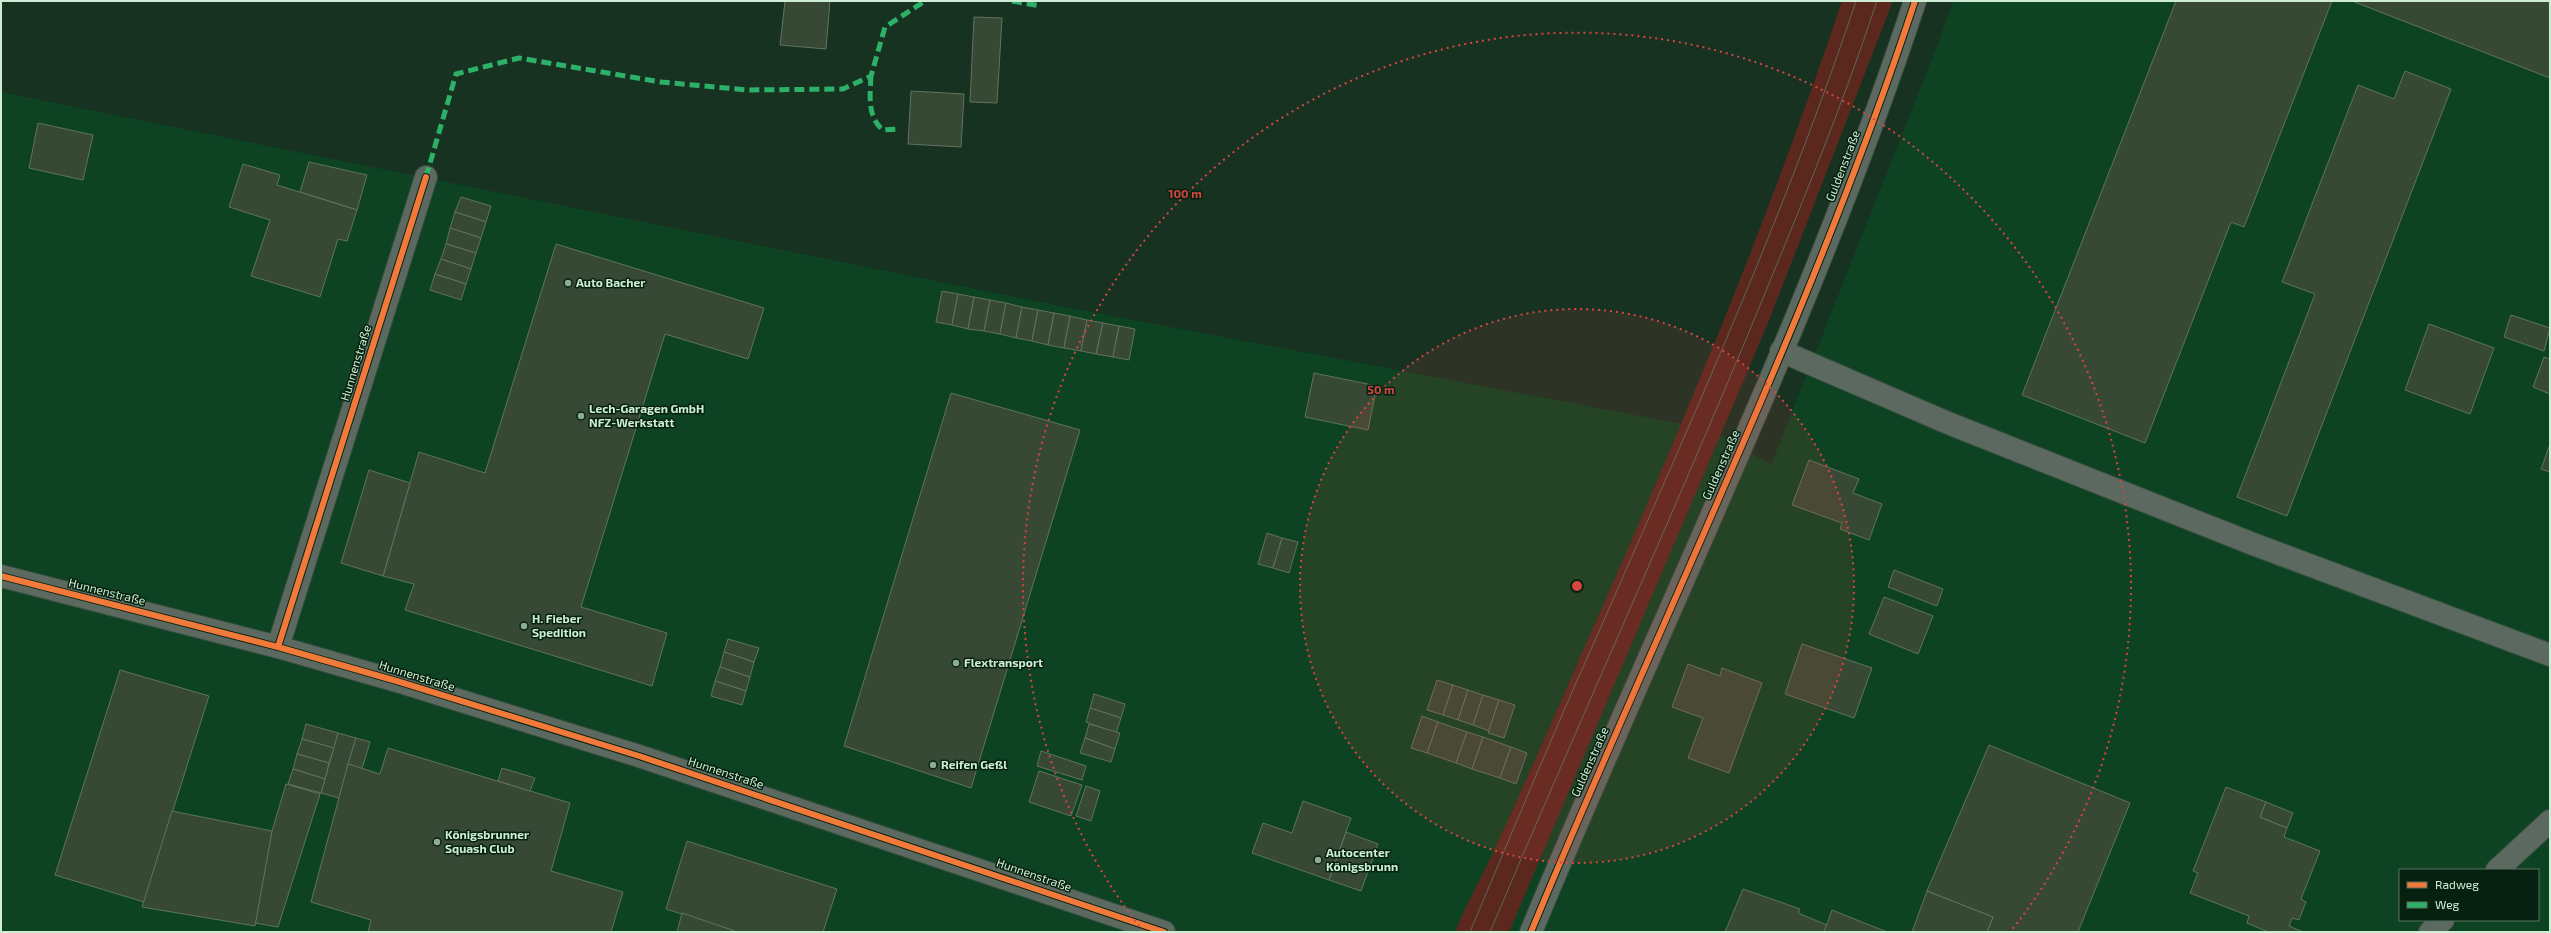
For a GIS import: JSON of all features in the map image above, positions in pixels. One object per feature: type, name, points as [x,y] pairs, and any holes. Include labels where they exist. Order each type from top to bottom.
[{"type":"street","name":"Guldenstraße","points":[[1531,932],[1586,800],[1749,430],[1828,238],[1915,1]]},
{"type":"street","name":"Hunnenstraße","points":[[278,647],[426,177]]},
{"type":"street","points":[[1781,351],[1948,424],[2253,544],[2550,655]]},
{"type":"street","name":"Hunnenstraße","points":[[1,576],[278,647],[639,756],[1164,932]]},
{"type":"street","points":[[2498,869],[2550,821]]},
{"type":"street","points":[[2430,932],[2441,921]]},
{"type":"shaded area","points":[[1842,1],[1893,1],[1768,323],[1509,932],[1455,932],[1502,834],[1535,760],[1685,416],[1783,168]]},
{"type":"shaded area","points":[[1953,1],[2550,1],[2550,932],[1,932],[1,92],[1060,306],[1682,424],[1719,435],[1771,465],[1937,46]]},
{"type":"building","points":[[785,1],[830,1],[826,49],[780,45]]},
{"type":"building","points":[[2176,1],[2332,1],[2244,227],[2231,222],[2145,443],[2022,395]]},
{"type":"building","points":[[2352,1],[2550,1],[2550,78]]},
{"type":"building","points":[[974,17],[1002,18],[997,103],[970,102]]},
{"type":"building","points":[[2405,71],[2451,89],[2287,516],[2237,497],[2315,294],[2282,282],[2358,85],[2394,99]]},
{"type":"building","points":[[911,91],[964,94],[961,147],[908,144]]},
{"type":"building","points":[[38,123],[93,135],[83,180],[29,168]]},
{"type":"building","points":[[309,162],[367,175],[357,210],[300,192]]},
{"type":"building","points":[[243,164],[280,175],[277,185],[357,210],[347,241],[338,239],[320,297],[251,276],[270,220],[229,207]]},
{"type":"building","points":[[461,197],[491,206],[486,222],[455,212]]},
{"type":"building","points":[[455,212],[486,222],[481,238],[450,228]]},
{"type":"building","points":[[450,228],[481,238],[476,253],[446,244]]},
{"type":"building","points":[[446,244],[476,253],[471,269],[441,259]]},
{"type":"building","points":[[556,244],[764,308],[748,359],[665,334],[581,607],[667,633],[652,686],[405,610],[414,584],[383,576],[419,452],[485,473]]},
{"type":"building","points":[[441,259],[471,269],[466,284],[435,274]]},
{"type":"building","points":[[435,274],[466,284],[461,300],[430,290]]},
{"type":"building","points":[[942,291],[958,294],[952,325],[936,322]]},
{"type":"building","points":[[958,294],[974,297],[968,329],[952,325]]},
{"type":"building","points":[[974,297],[990,300],[984,331],[968,329]]},
{"type":"building","points":[[990,300],[1006,303],[1000,334],[984,331]]},
{"type":"building","points":[[1006,303],[1022,307],[1016,338],[1000,334]]},
{"type":"building","points":[[1022,307],[1038,310],[1032,341],[1016,338]]},
{"type":"building","points":[[1038,310],[1054,313],[1048,345],[1032,341]]},
{"type":"building","points":[[1054,313],[1070,316],[1064,348],[1048,345]]},
{"type":"building","points":[[2511,315],[2550,328],[2544,351],[2504,337]]},
{"type":"building","points":[[1070,316],[1087,320],[1081,351],[1064,348]]},
{"type":"building","points":[[1087,320],[1103,323],[1096,354],[1081,351]]},
{"type":"building","points":[[1103,323],[1119,326],[1113,357],[1096,354]]},
{"type":"building","points":[[2429,324],[2494,348],[2470,414],[2405,390]]},
{"type":"building","points":[[1119,326],[1135,329],[1129,360],[1113,357]]},
{"type":"building","points":[[2544,357],[2550,359],[2550,394],[2533,387]]},
{"type":"building","points":[[1314,373],[1377,386],[1368,430],[1305,417]]},
{"type":"building","points":[[951,393],[1080,430],[971,788],[844,746]]},
{"type":"building","points":[[2550,444],[2550,472],[2541,469]]},
{"type":"building","points":[[1809,460],[1859,479],[1853,493],[1882,504],[1869,540],[1840,529],[1842,523],[1792,505]]},
{"type":"building","points":[[369,470],[410,483],[383,576],[341,563]]},
{"type":"building","points":[[1267,533],[1282,538],[1273,568],[1258,564]]},
{"type":"building","points":[[1282,538],[1298,542],[1289,573],[1273,568]]},
{"type":"building","points":[[1894,570],[1943,589],[1937,606],[1888,587]]},
{"type":"building","points":[[1884,597],[1933,616],[1918,654],[1869,634]]},
{"type":"building","points":[[728,639],[759,648],[754,662],[724,652]]},
{"type":"building","points":[[1802,644],[1872,668],[1854,718],[1785,694]]},
{"type":"building","points":[[724,652],[754,662],[750,677],[720,667]]},
{"type":"building","points":[[1688,664],[1720,676],[1722,668],[1762,683],[1729,773],[1688,758],[1703,718],[1672,707]]},
{"type":"building","points":[[720,667],[750,677],[746,691],[715,681]]},
{"type":"building","points":[[120,670],[209,696],[144,902],[55,875]]},
{"type":"building","points":[[1437,680],[1453,685],[1443,715],[1427,710]]},
{"type":"building","points":[[715,681],[746,691],[742,705],[711,696]]},
{"type":"building","points":[[1453,685],[1468,690],[1458,720],[1443,715]]},
{"type":"building","points":[[1468,690],[1483,695],[1473,725],[1458,720]]},
{"type":"building","points":[[1094,694],[1125,704],[1121,718],[1090,708]]},
{"type":"building","points":[[1483,695],[1499,700],[1489,731],[1473,725]]},
{"type":"building","points":[[1499,700],[1515,705],[1504,738],[1488,733]]},
{"type":"building","points":[[1090,708],[1121,718],[1116,733],[1086,722]]},
{"type":"building","points":[[1422,716],[1438,722],[1427,753],[1411,748]]},
{"type":"building","points":[[1438,722],[1467,732],[1456,763],[1427,753]]},
{"type":"building","points":[[306,724],[338,733],[334,748],[302,739]]},
{"type":"building","points":[[1089,724],[1120,733],[1115,749],[1085,738]]},
{"type":"building","points":[[1467,732],[1483,737],[1472,769],[1456,763]]},
{"type":"building","points":[[338,733],[356,738],[339,798],[321,793]]},
{"type":"building","points":[[1483,737],[1511,747],[1500,778],[1472,769]]},
{"type":"building","points":[[356,738],[370,742],[362,769],[348,764]]},
{"type":"building","points":[[1085,738],[1115,749],[1111,762],[1080,753]]},
{"type":"building","points":[[302,739],[334,748],[329,763],[297,754]]},
{"type":"building","points":[[1989,745],[2130,803],[2078,932],[1987,932],[1993,917],[1927,891]]},
{"type":"building","points":[[1511,747],[1527,753],[1516,784],[1500,778]]},
{"type":"building","points":[[388,748],[570,803],[551,871],[623,892],[611,932],[368,932],[371,920],[311,902],[348,764],[380,774]]},
{"type":"building","points":[[1041,751],[1086,766],[1082,780],[1037,766]]},
{"type":"building","points":[[297,754],[329,763],[325,779],[293,769]]},
{"type":"building","points":[[502,768],[535,778],[530,791],[498,781]]},
{"type":"building","points":[[293,769],[325,779],[321,793],[288,784]]},
{"type":"building","points":[[1039,771],[1082,785],[1071,816],[1029,802]]},
{"type":"building","points":[[286,784],[320,794],[278,927],[255,923],[272,831]]},
{"type":"building","points":[[1086,786],[1100,791],[1091,821],[1076,816]]},
{"type":"building","points":[[2226,787],[2266,802],[2260,817],[2287,828],[2284,837],[2320,851],[2301,899],[2306,902],[2299,920],[2292,918],[2289,926],[2303,932],[2268,932],[2247,923],[2249,916],[2190,893],[2198,873],[2193,871]]},
{"type":"building","points":[[1303,801],[1351,818],[1329,880],[1252,853],[1263,823],[1292,833]]},
{"type":"building","points":[[2266,802],[2293,813],[2287,828],[2260,817]]},
{"type":"building","points":[[172,811],[272,831],[255,926],[142,907]]},
{"type":"building","points":[[1346,832],[1378,844],[1361,891],[1329,880]]},
{"type":"building","points":[[687,841],[837,889],[823,932],[737,932],[666,909]]},
{"type":"building","points":[[1743,889],[1800,909],[1798,913],[1827,925],[1824,932],[1725,932]]},
{"type":"building","points":[[1927,891],[1993,917],[1987,932],[1912,932]]},
{"type":"building","points":[[1832,910],[1887,932],[1824,932]]},
{"type":"building","points":[[682,913],[732,930],[731,932],[677,932]]},
{"type":"tram line","points":[[1470,932],[1555,731],[1739,309],[1801,156],[1856,1]]},
{"type":"tram line","points":[[1490,932],[1749,332],[1800,209],[1848,85],[1877,1]]},
{"type":"marked path","points":[[426,177],[456,74],[519,58],[661,82],[747,90],[843,89],[871,76],[885,27],[925,1]]},
{"type":"marked path","points":[[1012,1],[1041,6]]},
{"type":"marked path","points":[[871,76],[870,91],[874,119],[883,130],[899,129]]},
{"type":"cycle path","points":[[1531,932],[1781,354],[1829,237],[1874,120],[1915,1]]},
{"type":"cycle path","points":[[278,647],[426,177]]},
{"type":"cycle path","points":[[1,576],[278,647],[400,682],[639,756],[1164,932]]},
{"type":"place","name":"Auto Bacher","points":[[568,283]]},
{"type":"place","name":"Lech-Garagen GmbH NFZ-Werkstatt","points":[[581,416]]},
{"type":"place","name":"H. Fieber Spedition","points":[[524,626]]},
{"type":"place","name":"Flextransport","points":[[956,663]]},
{"type":"place","name":"Reifen Geßl","points":[[933,765]]},
{"type":"place","name":"Königsbrunner Squash Club","points":[[437,842]]},
{"type":"place","name":"Autocenter Königsbrunn","points":[[1318,860]]}]
